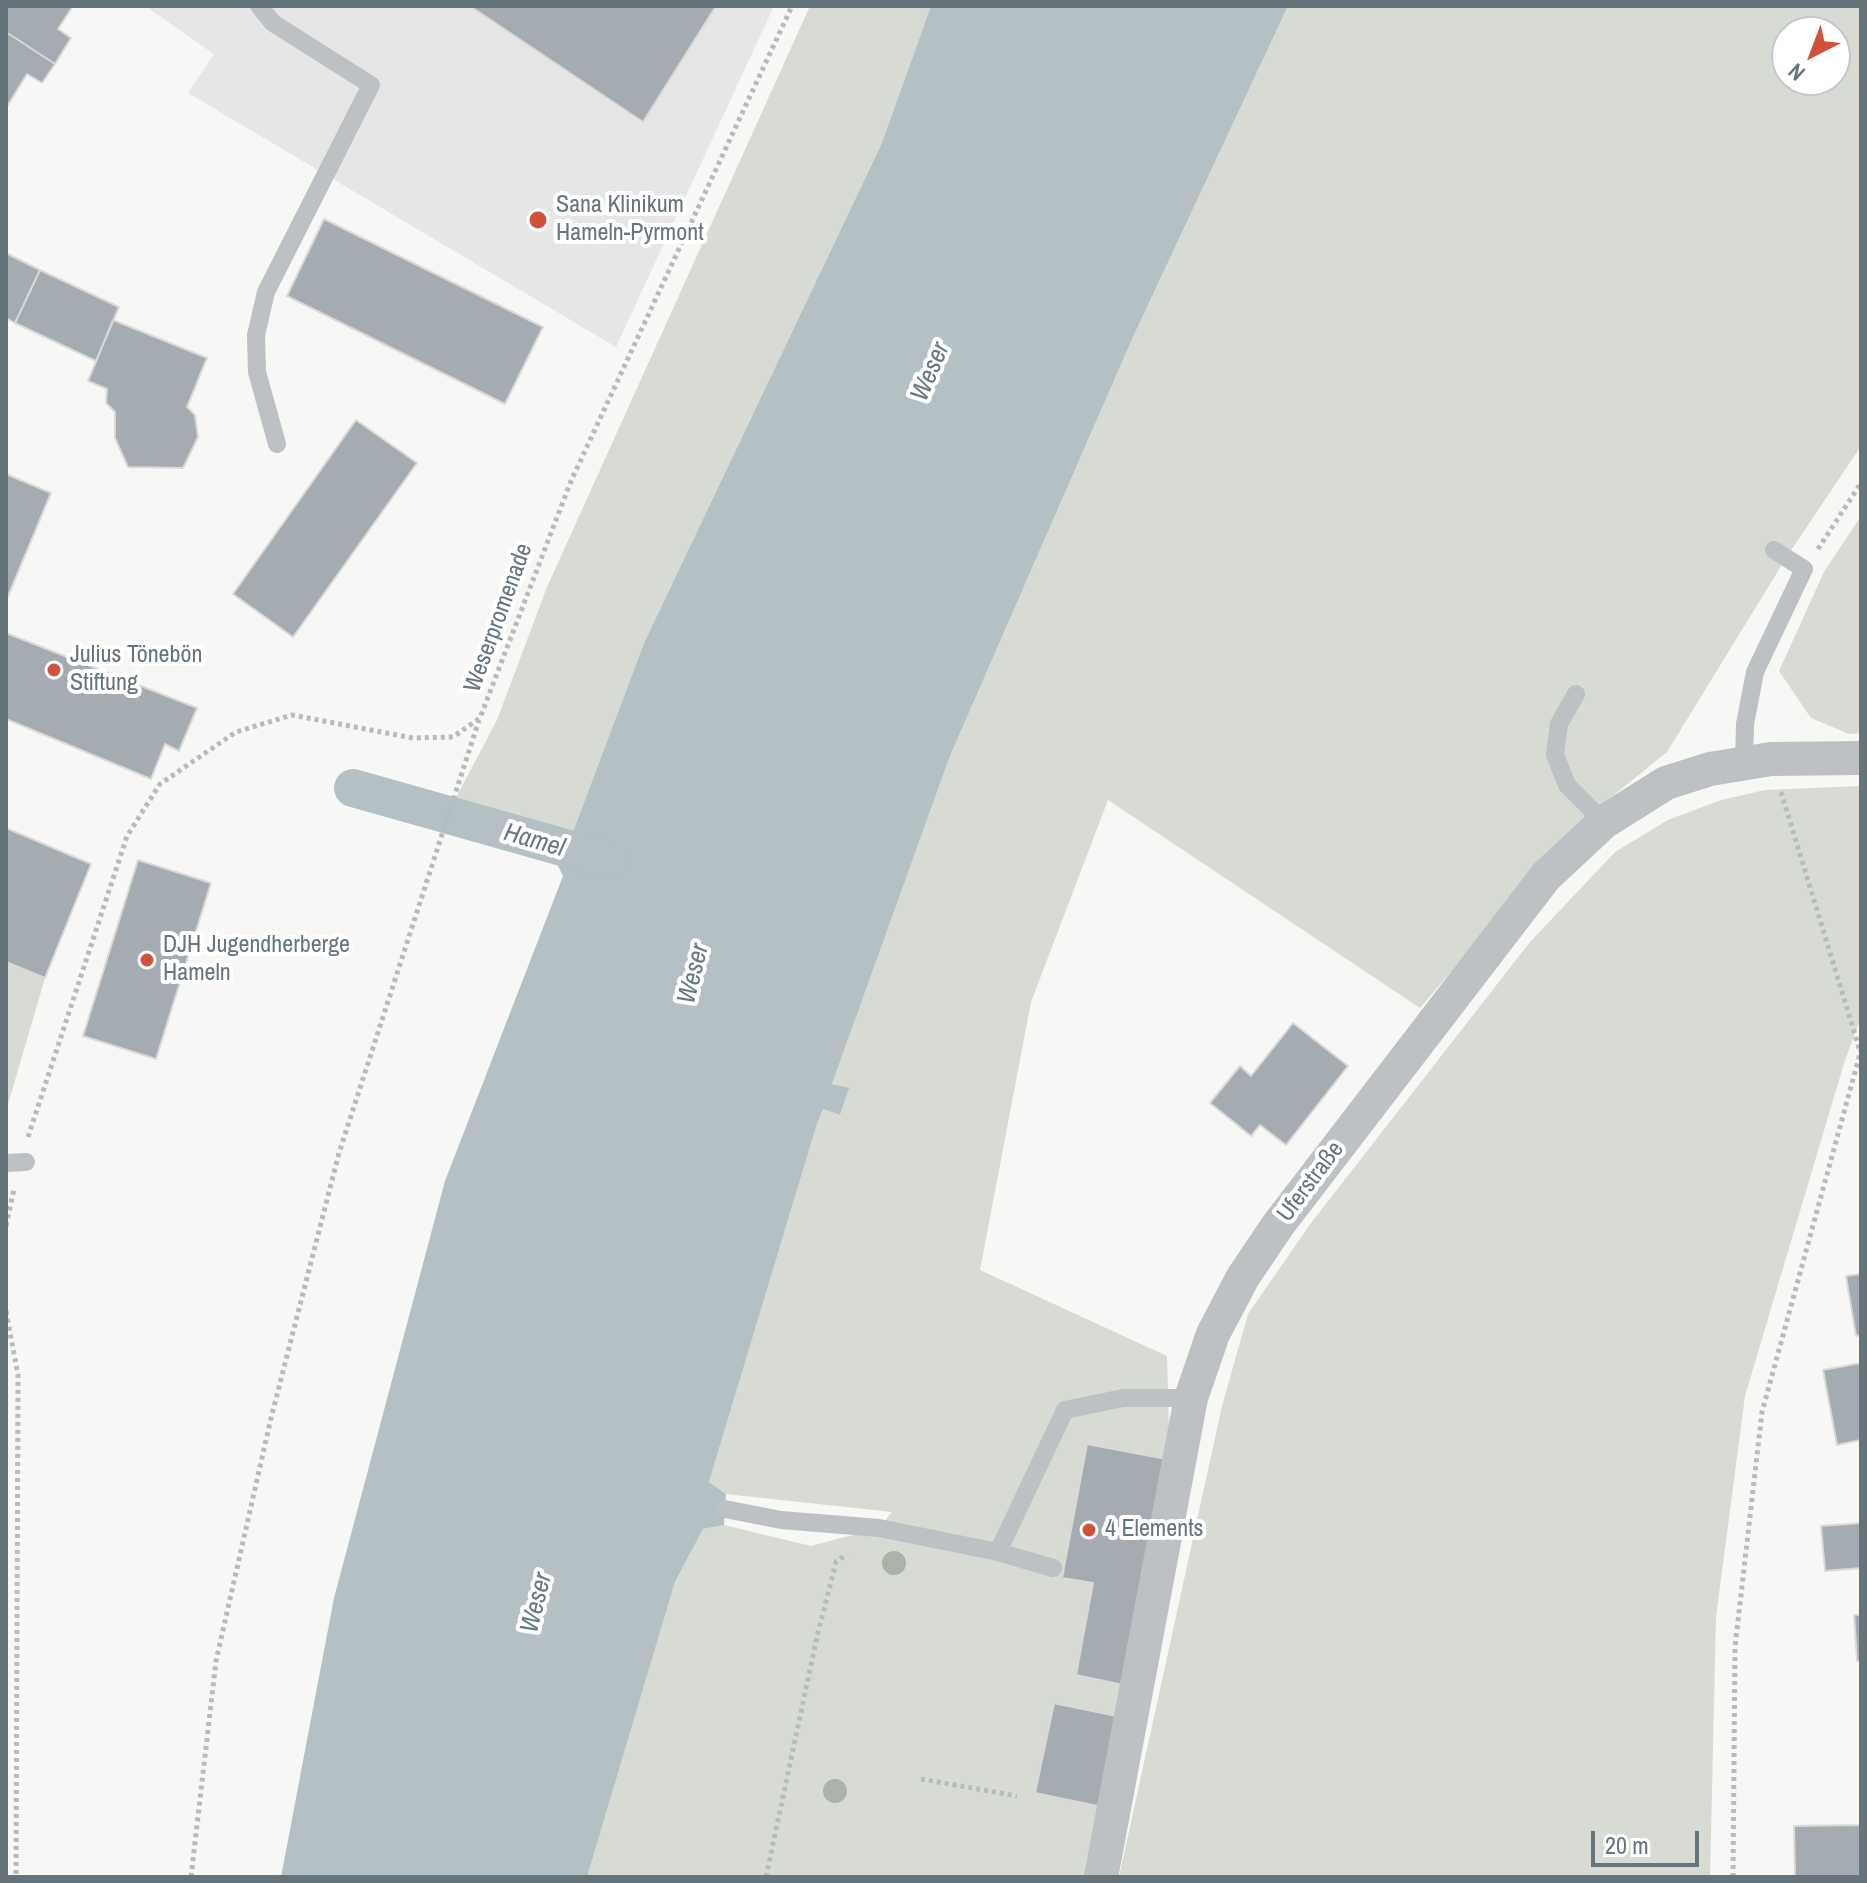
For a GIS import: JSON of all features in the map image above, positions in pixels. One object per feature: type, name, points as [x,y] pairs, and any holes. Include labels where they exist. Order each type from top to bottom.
[{"type":"street","name":"Uferstraße","points":[[1101,1877],[1191,1398],[1213,1334],[1243,1277],[1278,1225],[1546,876],[1604,822],[1666,783],[1757,761],[1861,758]]},
{"type":"lane","points":[[259,6],[273,23],[371,85],[266,292],[256,335],[257,372],[277,444]]},
{"type":"lane","points":[[1757,761],[1745,724],[1755,672],[1804,569],[1774,550]]},
{"type":"lane","points":[[1576,694],[1559,724],[1555,755],[1567,785],[1604,822]]},
{"type":"lane","points":[[998,1552],[1065,1410],[1123,1398],[1191,1398]]},
{"type":"lane","points":[[725,1509],[781,1520],[879,1528],[998,1552],[1053,1568]]},
{"type":"path","name":"Weserpromenade","points":[[6,1226],[17,1162],[127,836],[160,784],[236,732],[292,715],[413,738],[453,737],[480,718],[571,481],[792,6]]},
{"type":"path","points":[[1804,569],[1861,483]]},
{"type":"path","points":[[191,1877],[216,1661],[271,1418],[339,1153],[480,718]]},
{"type":"path","points":[[1733,1877],[1735,1647],[1762,1412],[1860,1051],[1757,761]]},
{"type":"path","points":[[6,1311],[18,1375],[16,1877]]},
{"type":"path","points":[[766,1877],[836,1562],[879,1528]]},
{"type":"path","points":[[921,1779],[1017,1796]]},
{"type":"shaded area","name":"Sana Klinikum Hameln-Pyrmont","points":[[145,6],[774,6],[616,347],[188,93],[214,54]]},
{"type":"shaded area","points":[[810,6],[931,6],[881,145],[644,643],[574,829],[565,839],[451,807],[497,720],[547,587]]},
{"type":"shaded area","points":[[1288,6],[1861,6],[1861,446],[1786,558],[1667,752],[1572,829],[1420,1008],[1108,800],[1031,1002],[980,1270],[1167,1356],[1170,1467],[1088,1877],[587,1877],[675,1582],[703,1529],[724,1525],[811,1546],[879,1528],[892,1512],[726,1494],[709,1482],[816,1127],[823,1109],[840,1115],[848,1089],[832,1084],[950,756],[1133,337]]},
{"type":"shaded area","points":[[1861,516],[1861,733],[1849,734],[1811,718],[1779,671],[1824,572]]},
{"type":"shaded area","points":[[1861,786],[1861,1018],[1845,1060],[1745,1396],[1716,1617],[1710,1877],[1119,1877],[1222,1406],[1248,1314],[1311,1223],[1530,942],[1615,852],[1668,820],[1721,800],[1765,790]]},
{"type":"shaded area","points":[[6,962],[45,978],[6,1111]]},
{"type":"water","name":"Weser","points":[[931,6],[1288,6],[1133,337],[950,756],[832,1084],[849,1088],[840,1115],[823,1109],[816,1127],[709,1482],[726,1494],[724,1525],[703,1529],[675,1582],[587,1877],[281,1877],[334,1598],[445,1181],[563,876],[555,860],[560,845],[574,829],[644,643],[881,145]]},
{"type":"building","points":[[6,6],[73,6],[58,29],[71,38],[55,64],[6,32]]},
{"type":"building","points":[[470,6],[716,6],[643,122]]},
{"type":"building","points":[[6,32],[55,64],[42,83],[27,74],[6,108]]},
{"type":"building","points":[[324,219],[543,327],[505,404],[287,296]]},
{"type":"building","points":[[6,253],[40,270],[15,323],[6,318]]},
{"type":"building","points":[[40,270],[119,307],[96,361],[15,323]]},
{"type":"building","points":[[113,320],[207,358],[187,407],[195,415],[198,437],[183,468],[128,467],[115,438],[115,412],[106,403],[107,389],[88,381]]},
{"type":"building","points":[[356,420],[417,463],[293,637],[233,594]]},
{"type":"building","points":[[6,474],[51,493],[6,601]]},
{"type":"building","name":"Julius Tönebön Stiftung","points":[[6,633],[197,708],[179,751],[165,744],[151,779],[6,719]]},
{"type":"building","points":[[6,828],[91,864],[45,978],[6,962]]},
{"type":"building","name":"DJH Jugendherberge Hameln","points":[[138,860],[211,883],[156,1059],[83,1036]]},
{"type":"building","points":[[1293,1023],[1348,1066],[1286,1145],[1260,1125],[1251,1136],[1210,1103],[1240,1066],[1251,1076]]},
{"type":"building","points":[[1861,1274],[1861,1335],[1856,1336],[1846,1276]]},
{"type":"building","points":[[1861,1363],[1861,1440],[1837,1445],[1823,1370]]},
{"type":"building","points":[[1087,1444],[1166,1459],[1123,1685],[1076,1675],[1093,1583],[1062,1578]]},
{"type":"building","points":[[1861,1523],[1861,1568],[1825,1571],[1821,1526]]},
{"type":"building","points":[[1854,1615],[1861,1615],[1861,1661],[1857,1661]]},
{"type":"building","points":[[1054,1703],[1121,1717],[1102,1807],[1035,1793]]},
{"type":"building","points":[[1861,1825],[1861,1877],[1795,1877],[1794,1826]]},
{"type":"waterway","name":"Hamel","points":[[353,788],[608,860]]},
{"type":"place","name":"Sana Klinikum Hameln-Pyrmont","points":[[538,220]]},
{"type":"place","name":"Julius Tönebön Stiftung","points":[[54,670]]},
{"type":"place","name":"DJH Jugendherberge Hameln","points":[[147,960]]},
{"type":"place","name":"4 Elements","points":[[1089,1530]]}]
